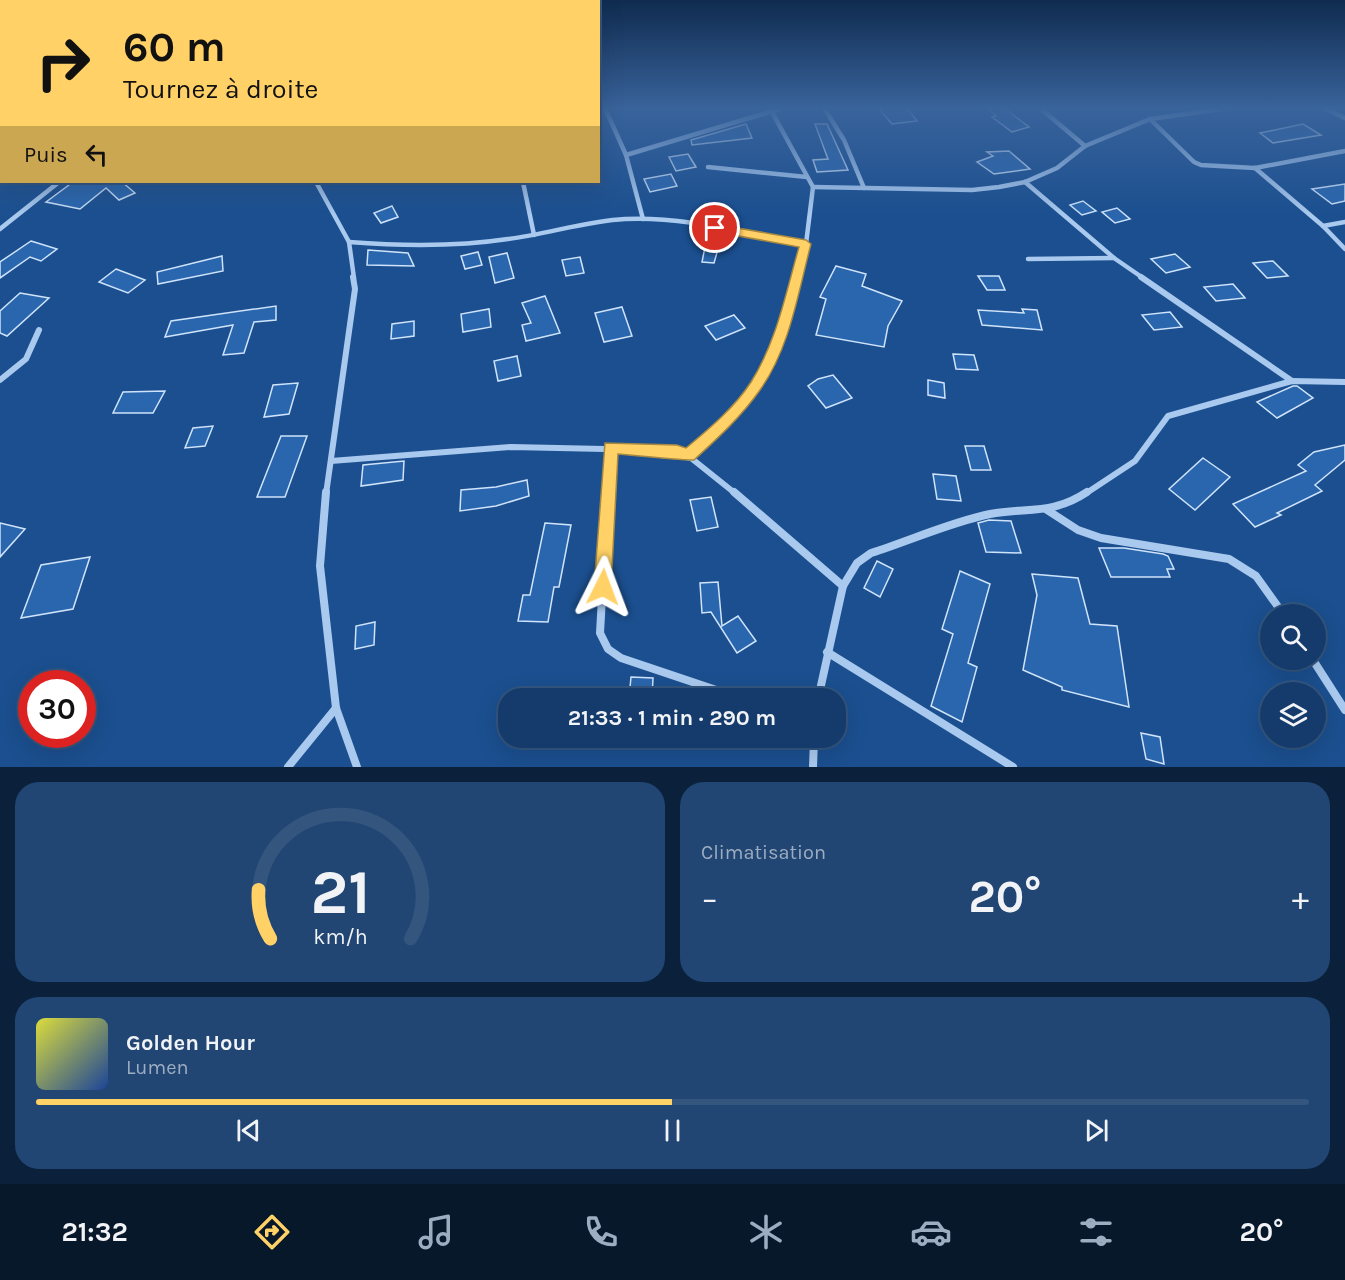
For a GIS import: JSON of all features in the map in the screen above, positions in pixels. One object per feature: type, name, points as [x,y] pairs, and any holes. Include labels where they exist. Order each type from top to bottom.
[{"type":"street","points":[[621,144],[643,219]]},
{"type":"street","points":[[626,155],[664,144]]},
{"type":"street","points":[[689,455],[719,428],[756,386],[779,339],[806,244],[813,187],[789,144]]},
{"type":"street","points":[[846,144],[864,188]]},
{"type":"street","points":[[813,187],[972,190],[1025,182],[1057,168],[1090,144]]},
{"type":"street","points":[[1175,144],[1194,162],[1255,168],[1345,151]]},
{"type":"street","points":[[708,167],[807,177]]},
{"type":"street","points":[[1255,168],[1323,226],[1345,249]]},
{"type":"street","points":[[1025,182],[1114,258],[1292,381]]},
{"type":"street","points":[[0,229],[58,183]]},
{"type":"street","points":[[317,183],[349,242],[355,289],[322,519],[320,566],[336,708],[357,767]]},
{"type":"street","points":[[523,183],[534,235]]},
{"type":"street","points":[[349,242],[446,247],[534,235],[611,221],[643,219],[806,244]]},
{"type":"street","points":[[1323,226],[1345,222]]},
{"type":"street","points":[[1028,260],[1114,258]]},
{"type":"street","points":[[0,380],[18,368],[26,359],[39,330]]},
{"type":"street","points":[[820,688],[843,586],[852,569],[871,553],[990,514],[1047,510],[1071,503],[1135,461],[1164,422],[1174,414],[1292,381],[1345,382]]},
{"type":"street","points":[[331,461],[470,448],[611,448],[677,452],[689,455],[843,586]]},
{"type":"street","points":[[611,448],[600,633],[602,641],[621,658],[710,688]]},
{"type":"street","points":[[1047,510],[1078,530],[1101,538],[1229,559],[1256,576],[1276,604]]},
{"type":"street","points":[[827,652],[1013,767]]},
{"type":"street","points":[[1319,670],[1345,710]]},
{"type":"street","points":[[288,767],[336,708]]},
{"type":"street","points":[[813,767],[814,748]]},
{"type":"building","points":[[822,144],[836,144],[848,170],[817,172],[813,160],[828,159]]},
{"type":"building","points":[[1009,151],[1030,169],[994,174],[977,162],[993,156],[987,152]]},
{"type":"building","points":[[688,154],[696,167],[676,171],[669,157]]},
{"type":"building","points":[[671,174],[677,186],[650,192],[644,179]]},
{"type":"building","points":[[72,183],[123,183],[135,193],[119,200],[106,188],[80,209],[46,202]]},
{"type":"building","points":[[1345,184],[1345,201],[1332,204],[1312,189]]},
{"type":"building","points":[[1083,201],[1096,211],[1082,215],[1070,205]]},
{"type":"building","points":[[392,206],[398,217],[381,223],[374,213]]},
{"type":"building","points":[[1117,208],[1130,219],[1115,223],[1102,212]]},
{"type":"building","points":[[31,241],[57,249],[41,261],[30,257],[0,278],[0,262]]},
{"type":"building","points":[[705,247],[718,249],[714,263],[702,262]]},
{"type":"building","points":[[368,250],[408,253],[414,266],[367,265]]},
{"type":"building","points":[[478,252],[482,265],[465,269],[461,256]]},
{"type":"building","points":[[507,253],[514,278],[495,283],[489,257]]},
{"type":"building","points":[[1175,254],[1190,267],[1166,273],[1151,259]]},
{"type":"building","points":[[222,256],[223,271],[158,284],[157,272]]},
{"type":"building","points":[[580,257],[584,273],[566,276],[562,260]]},
{"type":"building","points":[[1273,261],[1288,276],[1267,278],[1253,263]]},
{"type":"building","points":[[836,266],[866,274],[862,286],[902,301],[888,326],[884,347],[816,335],[826,299],[820,297]]},
{"type":"building","points":[[116,269],[145,280],[128,293],[99,282]]},
{"type":"building","points":[[978,276],[999,276],[1005,290],[987,290]]},
{"type":"building","points":[[1233,284],[1245,298],[1216,301],[1204,287]]},
{"type":"building","points":[[20,293],[49,298],[7,336],[0,333],[0,311]]},
{"type":"building","points":[[545,296],[560,333],[526,341],[522,325],[531,323],[522,303]]},
{"type":"building","points":[[276,306],[276,320],[254,322],[244,353],[223,355],[233,325],[165,337],[171,321]]},
{"type":"building","points":[[622,307],[632,336],[604,342],[595,313]]},
{"type":"building","points":[[489,309],[491,327],[463,332],[461,314]]},
{"type":"building","points":[[1022,309],[1037,310],[1042,330],[982,325],[978,310],[1024,313]]},
{"type":"building","points":[[1170,312],[1182,327],[1154,330],[1142,315]]},
{"type":"building","points":[[734,315],[745,328],[716,340],[705,326]]},
{"type":"building","points":[[414,321],[414,336],[391,339],[392,324]]},
{"type":"building","points":[[953,354],[974,355],[978,370],[956,369]]},
{"type":"building","points":[[517,356],[521,376],[498,381],[494,361]]},
{"type":"building","points":[[833,375],[852,398],[826,408],[808,386],[818,379]]},
{"type":"building","points":[[928,380],[944,383],[945,398],[928,395]]},
{"type":"building","points":[[298,383],[289,414],[264,417],[273,385]]},
{"type":"building","points":[[1297,386],[1313,398],[1277,418],[1257,402]]},
{"type":"building","points":[[165,391],[153,413],[113,413],[123,392]]},
{"type":"building","points":[[213,426],[205,446],[185,448],[193,428]]},
{"type":"building","points":[[281,436],[307,436],[285,497],[257,497]]},
{"type":"building","points":[[1345,445],[1345,460],[1315,485],[1322,491],[1277,513],[1281,515],[1255,527],[1233,504],[1306,471],[1298,465],[1314,452]]},
{"type":"building","points":[[965,446],[984,446],[991,470],[971,470]]},
{"type":"building","points":[[1203,458],[1230,477],[1195,510],[1169,489]]},
{"type":"building","points":[[404,461],[403,480],[361,486],[363,465]]},
{"type":"building","points":[[933,474],[956,476],[961,501],[937,499]]},
{"type":"building","points":[[527,480],[529,496],[496,506],[460,511],[461,490],[496,487]]},
{"type":"building","points":[[711,497],[718,527],[697,531],[690,500]]},
{"type":"building","points":[[989,520],[1011,521],[1021,553],[986,552],[978,523]]},
{"type":"building","points":[[0,523],[25,529],[0,557]]},
{"type":"building","points":[[545,523],[571,525],[559,587],[554,587],[548,622],[518,621],[523,595],[530,595]]},
{"type":"building","points":[[1099,548],[1124,548],[1163,554],[1168,556],[1174,569],[1167,569],[1170,577],[1111,577]]},
{"type":"building","points":[[90,557],[73,609],[21,618],[41,565]]},
{"type":"building","points":[[877,561],[893,569],[880,597],[864,588]]},
{"type":"building","points":[[960,571],[990,584],[968,663],[977,667],[962,722],[931,706],[953,634],[942,629]]},
{"type":"building","points":[[1032,574],[1078,578],[1090,624],[1117,626],[1129,707],[1062,690],[1062,687],[1023,670],[1037,595]]},
{"type":"building","points":[[718,582],[722,626],[738,616],[756,641],[737,653],[711,612],[702,613],[700,583]]},
{"type":"building","points":[[375,622],[374,645],[355,649],[356,626]]},
{"type":"building","points":[[631,677],[653,678],[653,688],[630,688]]},
{"type":"building","points":[[1141,733],[1160,737],[1164,764],[1146,759]]},
{"type":"route","points":[[603,587],[611,448],[677,452],[689,455],[719,428],[756,386],[779,339],[806,244],[715,228]]}]
